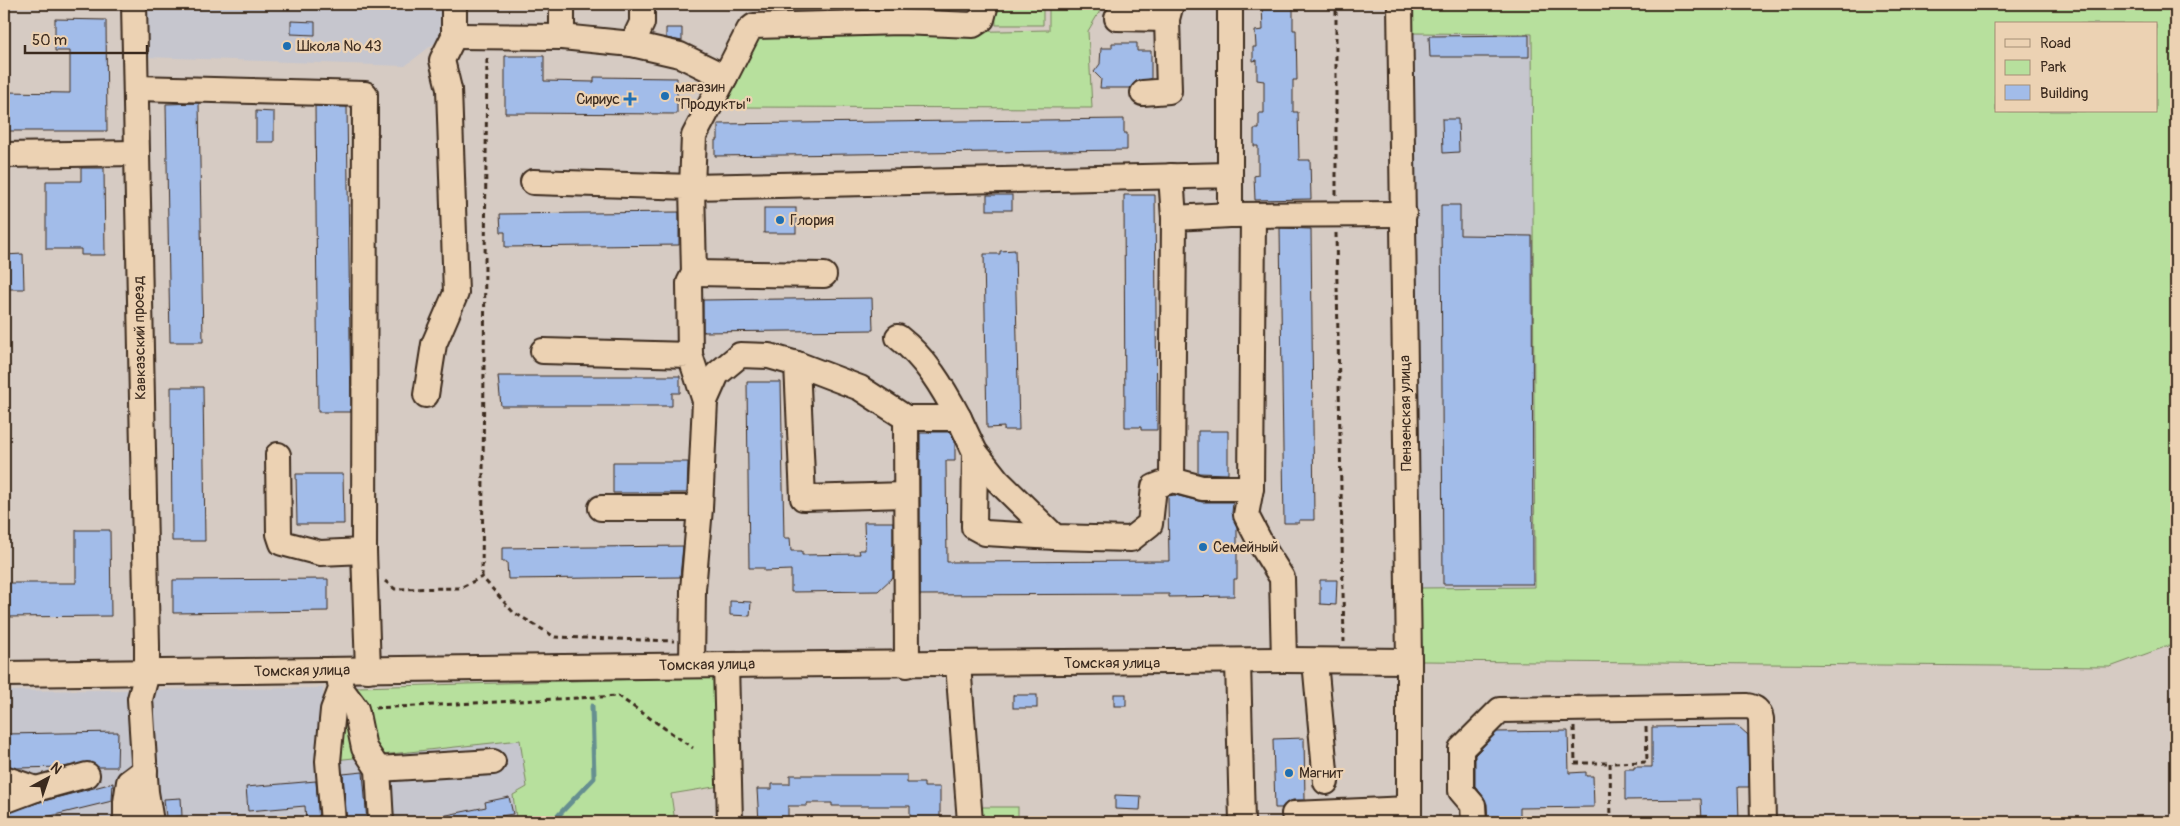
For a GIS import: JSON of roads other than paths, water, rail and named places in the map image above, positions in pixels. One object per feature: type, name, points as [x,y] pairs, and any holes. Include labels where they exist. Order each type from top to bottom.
[{"type":"street","name":"Кавказский проезд","points":[[134,4],[147,672],[140,700],[151,822]]},
{"type":"street","points":[[426,395],[434,344],[456,293],[449,89],[442,60],[454,36],[454,4]]},
{"type":"street","points":[[562,4],[562,37]]},
{"type":"street","points":[[632,44],[642,22],[642,4]]},
{"type":"street","points":[[692,665],[693,590],[700,508],[704,401],[690,355],[689,283],[694,273],[692,187],[694,136],[749,30],[754,26],[818,14],[901,13],[973,25],[982,19],[986,4]]},
{"type":"street","points":[[1230,4],[1230,175],[1242,215],[1251,488],[1246,515],[1282,578],[1284,660]]},
{"type":"street","name":"Пензенская улица","points":[[1400,4],[1409,661],[1409,816]]},
{"type":"street","points":[[1117,18],[1169,11],[1169,91],[1143,93]]},
{"type":"street","points":[[454,36],[562,37],[632,44],[680,56],[725,77]]},
{"type":"street","points":[[136,88],[365,94],[364,558],[368,670]]},
{"type":"street","points":[[4,155],[136,153]]},
{"type":"street","points":[[533,182],[692,187],[1230,175]]},
{"type":"street","points":[[1171,176],[1174,218],[1172,480]]},
{"type":"street","points":[[1174,218],[1242,215],[1404,214]]},
{"type":"street","points":[[694,273],[824,275]]},
{"type":"street","points":[[898,337],[914,350],[939,380],[975,452],[997,480],[1055,538]]},
{"type":"street","points":[[543,351],[690,355]]},
{"type":"street","points":[[704,401],[717,374],[740,355],[769,356],[797,364],[860,388],[906,418],[959,418]]},
{"type":"street","points":[[797,364],[804,498],[905,494]]},
{"type":"street","points":[[906,418],[907,665]]},
{"type":"street","points":[[975,452],[974,527],[985,533],[1055,538],[1131,539],[1150,524],[1154,487],[1172,480],[1202,488],[1251,488]]},
{"type":"street","points":[[278,455],[279,534],[282,544],[320,553],[364,558]]},
{"type":"street","points":[[601,508],[700,508]]},
{"type":"street","name":"Томская улица","points":[[4,674],[147,672],[339,679],[368,670],[692,665],[907,665],[1284,660],[1409,661]]},
{"type":"street","points":[[1316,660],[1326,782]]},
{"type":"street","points":[[1238,662],[1242,822]]},
{"type":"street","points":[[958,664],[970,822]]},
{"type":"street","points":[[726,665],[730,822]]},
{"type":"street","points":[[339,679],[356,709],[364,748],[378,769],[381,822]]},
{"type":"street","points":[[333,822],[328,761],[333,710],[339,679]]},
{"type":"street","points":[[1474,822],[1474,805],[1461,791],[1460,787],[1460,755],[1465,744],[1500,710],[1746,706],[1753,707],[1760,713],[1763,822]]},
{"type":"street","points":[[378,769],[493,762]]},
{"type":"street","points":[[126,822],[129,782],[145,770]]},
{"type":"street","points":[[4,801],[36,789],[88,775]]},
{"type":"street","points":[[4,778],[36,789]]},
{"type":"street","points":[[1294,814],[1409,816]]},
{"type":"waterway","points":[[552,822],[594,778],[592,706]]},
{"type":"place","name":"Школа № 43","points":[[287,46]]},
{"type":"place","name":"магазин \"Продукты\"","points":[[665,96]]},
{"type":"place","name":"Сириус","points":[[630,99]]},
{"type":"place","name":"Глория","points":[[780,220]]},
{"type":"place","name":"Семейный","points":[[1203,547]]},
{"type":"place","name":"Магнит","points":[[1289,773]]}]
